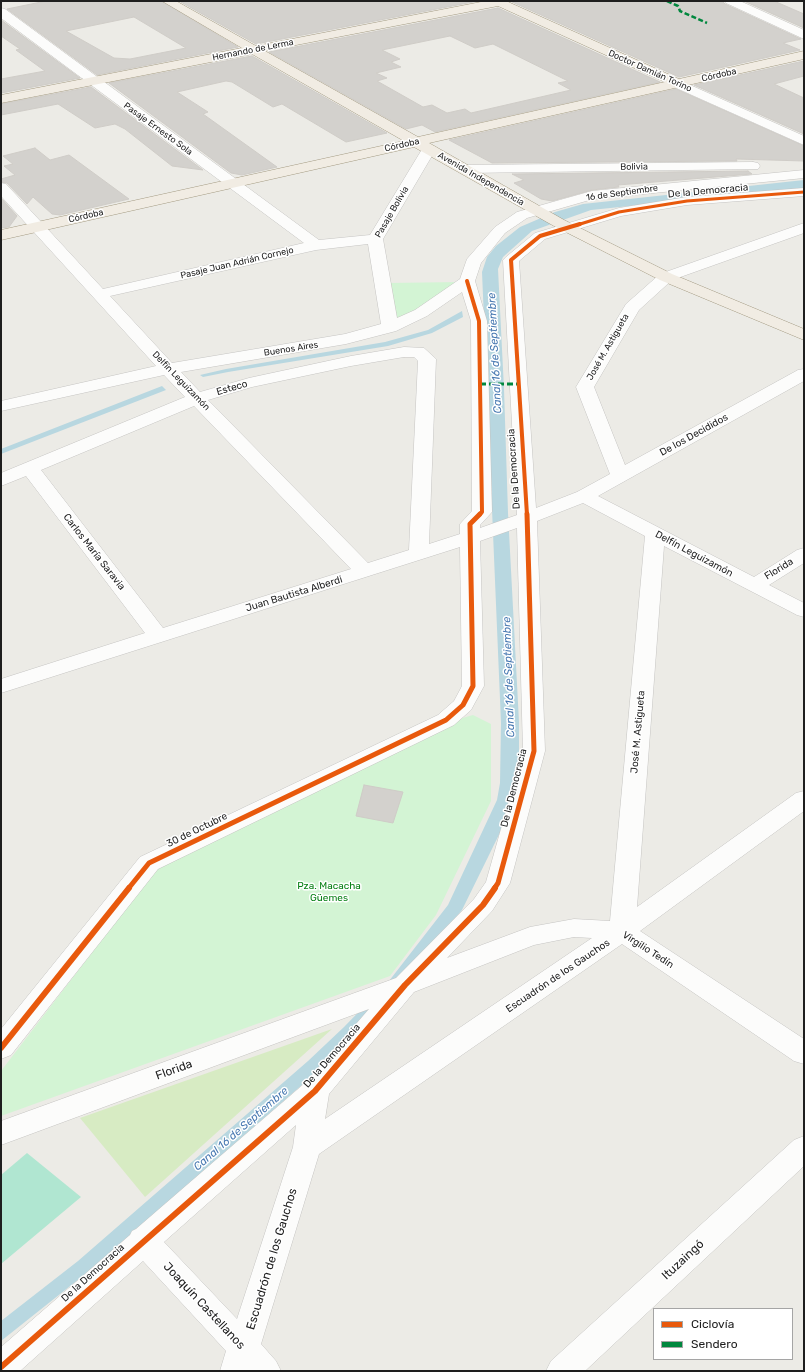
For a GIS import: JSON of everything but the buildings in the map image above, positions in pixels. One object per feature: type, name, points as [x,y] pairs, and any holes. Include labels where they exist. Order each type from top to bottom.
[{"type":"main road","name":"Avenida Independencia","points":[[168,1],[423,145],[536,211],[666,276],[804,335]]},
{"type":"main road","name":"Hernando de Lerma","points":[[1,98],[500,1]]},
{"type":"main road","name":"Doctor Damián Torino","points":[[500,1],[679,84]]},
{"type":"main road","name":"Córdoba","points":[[1,235],[231,183],[423,145],[804,55]]},
{"type":"street","points":[[730,1],[804,35]]},
{"type":"street","name":"Pasaje Ernesto Sola","points":[[1,12],[92,81],[316,244]]},
{"type":"street","name":"Doctor Damián Torino","points":[[679,84],[804,141]]},
{"type":"street","name":"Pasaje Bolivia","points":[[390,327],[375,239],[423,145]]},
{"type":"street","name":"Bolivia","points":[[464,169],[804,165]]},
{"type":"street","name":"16 de Septiembre","points":[[536,211],[592,195],[804,174]]},
{"type":"street","name":"Delfín Leguizamón","points":[[1,187],[168,369],[365,572]]},
{"type":"street","name":"De la Democracia","points":[[1,1367],[143,1240],[316,1091],[405,985],[483,904],[498,883],[534,751],[527,518],[511,260],[540,236],[619,212],[656,205],[804,192]]},
{"type":"street","points":[[469,538],[470,524],[482,512],[479,321],[468,281],[473,262],[500,230],[522,215],[536,211]]},
{"type":"street","name":"José M. Astigueta","points":[[620,475],[585,387],[632,307],[666,276],[801,231]]},
{"type":"street","name":"Pasaje Juan Adrián Cornejo","points":[[100,294],[316,244],[375,239]]},
{"type":"street","name":"Buenos Aires","points":[[3,402],[168,369],[346,340],[390,327],[421,313],[468,281]]},
{"type":"street","name":"Esteco","points":[[1,480],[197,398],[249,383],[404,352],[418,352],[427,359],[419,554]]},
{"type":"street","name":"De los Decididos","points":[[584,496],[804,374]]},
{"type":"street","name":"Carlos María Saravia","points":[[30,469],[158,636]]},
{"type":"street","name":"Delfín Leguizamón","points":[[584,496],[804,611]]},
{"type":"street","name":"Juan Bautista Alberdi","points":[[1,686],[365,572],[527,518],[584,496]]},
{"type":"street","name":"José M. Astigueta","points":[[622,932],[655,533]]},
{"type":"street","name":"30 de Octubre","points":[[1,1048],[149,863],[446,720],[464,705],[473,686],[469,538]]},
{"type":"street","name":"Florida","points":[[754,585],[804,554]]},
{"type":"street","name":"Escuadrón de los Gauchos","points":[[307,1147],[622,932],[804,799]]},
{"type":"street","name":"Virgilio Tedín","points":[[346,1007],[530,936],[574,928],[622,932],[804,1053]]},
{"type":"street","name":"Florida","points":[[1,1133],[346,1007]]},
{"type":"street","name":"Escuadrón de los Gauchos","points":[[240,1360],[307,1147],[316,1091]]},
{"type":"street","name":"Ituzaingó","points":[[562,1371],[804,1148]]},
{"type":"street","name":"Joaquín Castellanos","points":[[143,1240],[240,1360],[266,1371]]},
{"type":"green space","points":[[462,282],[392,324],[386,283]]},
{"type":"green space","name":"Pza. Macacha Güemes","points":[[473,715],[491,724],[491,801],[436,915],[390,976],[1,1116],[1,1071],[143,886],[152,869],[452,721]]},
{"type":"green space","points":[[332,1029],[145,1197],[80,1118]]},
{"type":"green space","points":[[27,1153],[81,1197],[1,1264],[1,1175]]},
{"type":"water","name":"Canal 16 de Septiembre","points":[[804,180],[804,188],[591,210],[532,231],[503,257],[498,269],[508,513],[519,722],[519,785],[517,798],[462,910],[404,981],[326,1064],[89,1271],[1,1341],[1,1321],[78,1261],[308,1061],[389,981],[448,905],[497,800],[500,783],[501,723],[482,272],[487,257],[496,246],[520,227],[555,212],[583,204]]},
{"type":"water","points":[[462,311],[463,317],[432,333],[388,346],[203,377],[200,375],[226,369],[385,342],[428,330]]},
{"type":"water","points":[[162,386],[166,390],[1,454],[1,449]]},
{"type":"marked path","points":[[667,1],[678,6],[680,11],[707,23]]},
{"type":"marked path","points":[[480,384],[518,384]]},
{"type":"cycle path","points":[[1,1367],[315,1091],[405,985],[483,905],[498,883],[534,751],[527,518],[511,260],[540,236],[619,212],[687,201],[804,192]]},
{"type":"cycle path","points":[[1,1048],[149,863],[446,720],[463,705],[473,686],[470,524],[482,512],[479,321],[467,281]]}]
